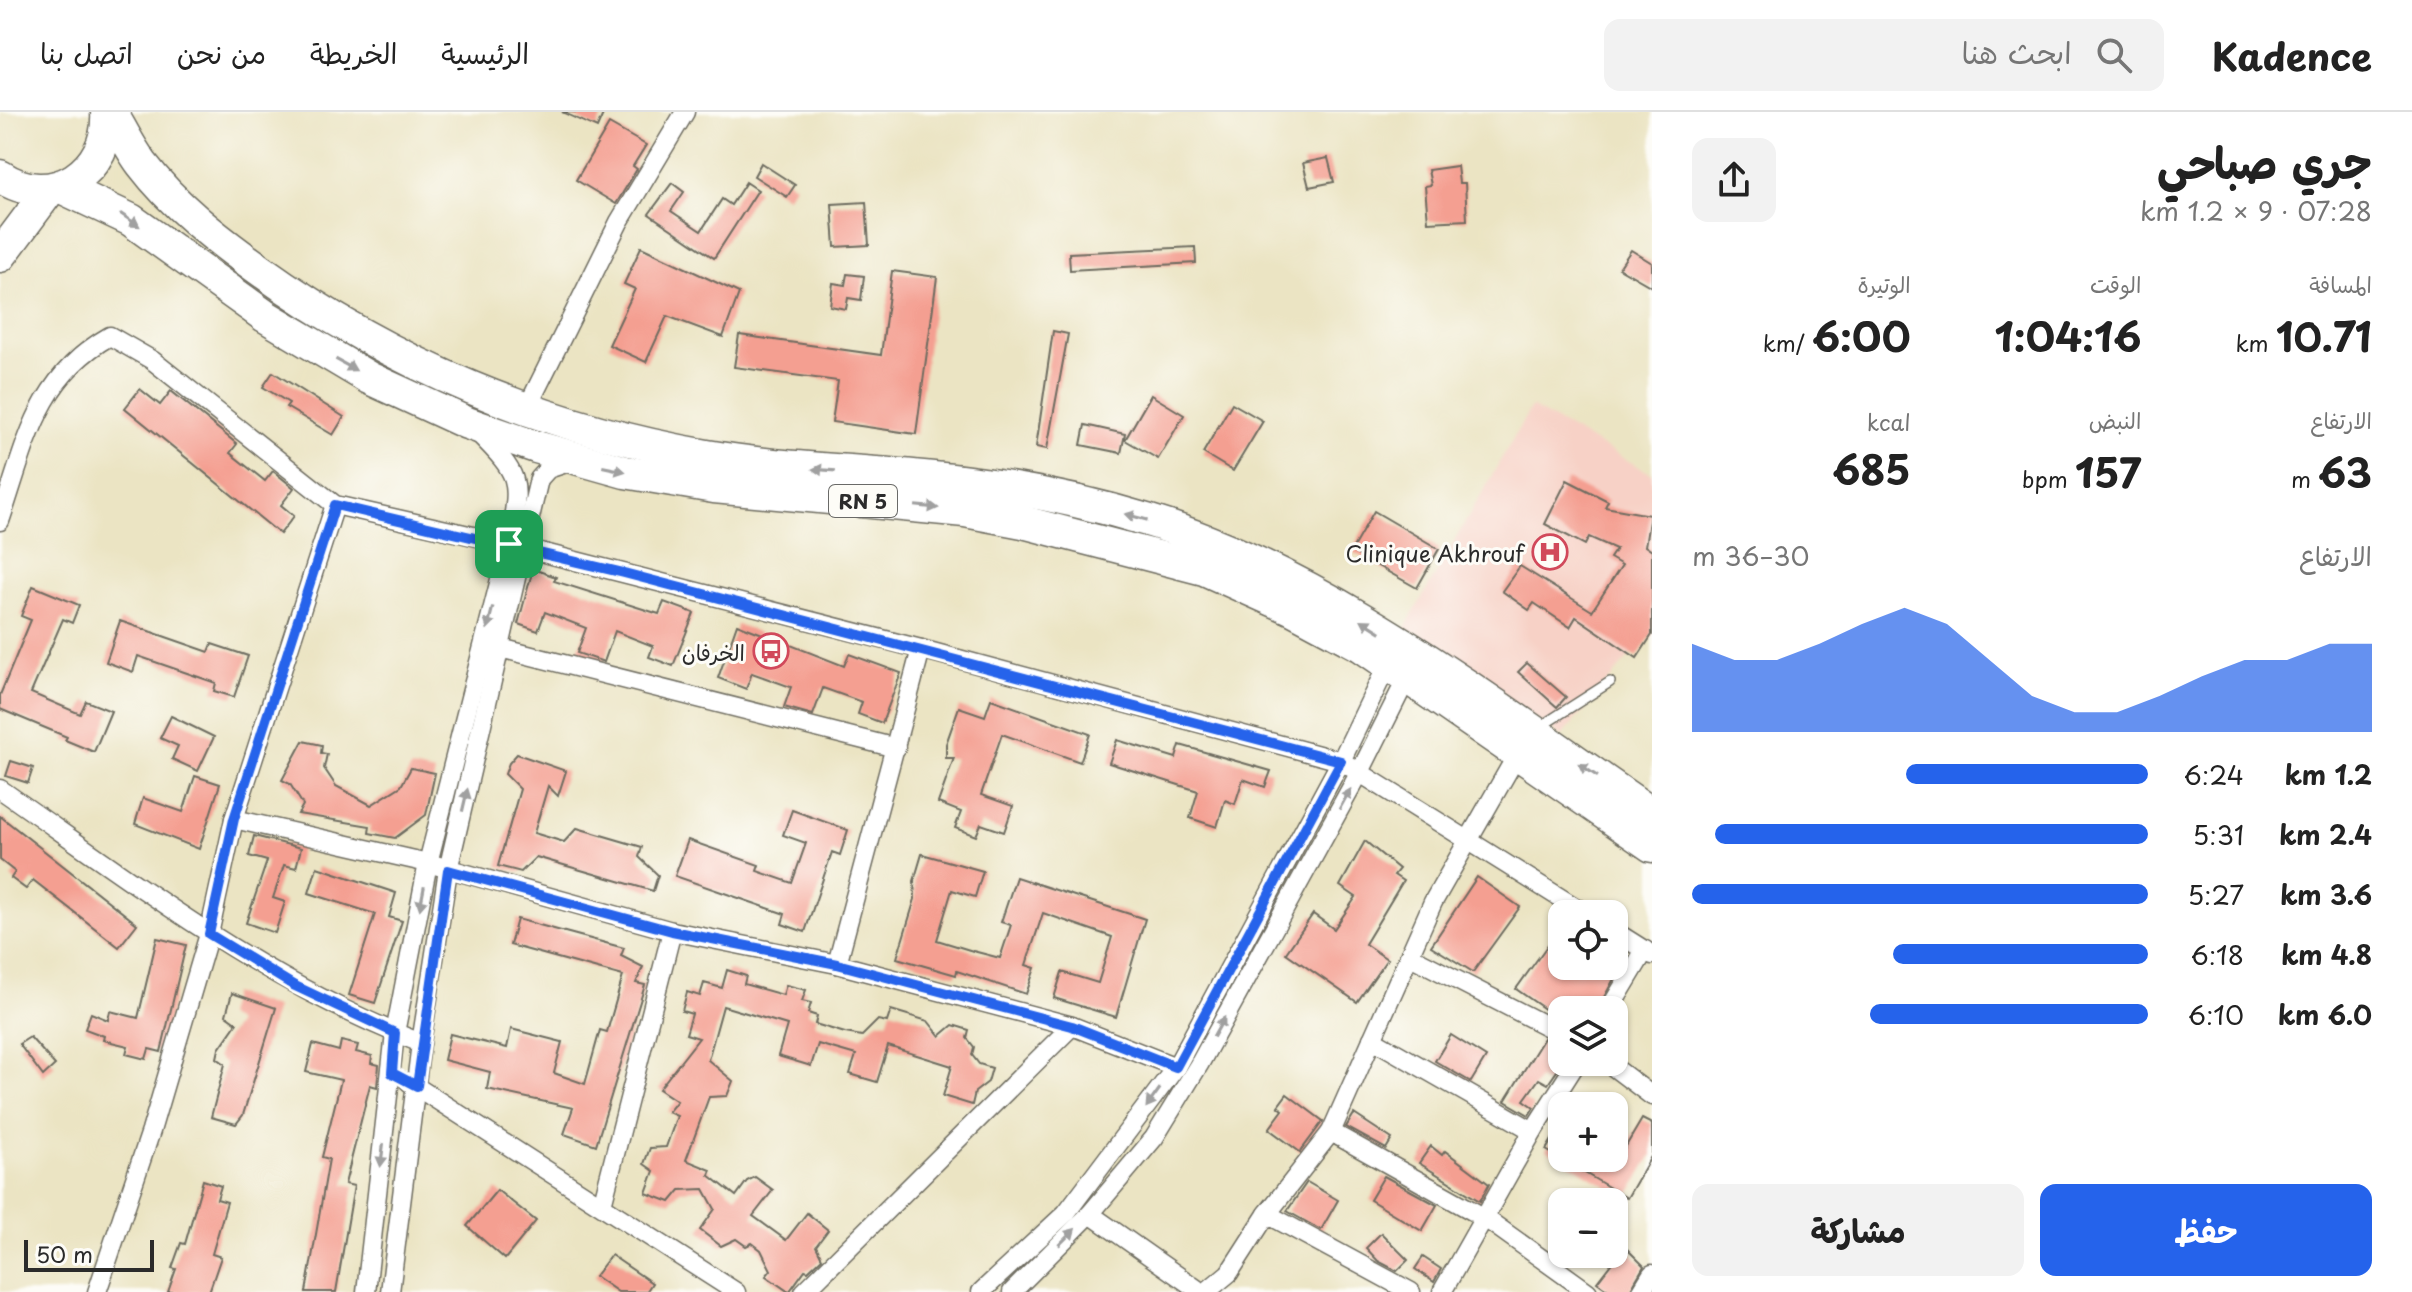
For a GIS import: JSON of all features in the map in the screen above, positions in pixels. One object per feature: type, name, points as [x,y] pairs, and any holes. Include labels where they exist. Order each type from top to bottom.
[{"type":"highway","points":[[0,256],[55,188],[81,176],[100,153],[107,134],[109,112]]},
{"type":"highway","name":"RN 5","points":[[109,112],[144,166],[186,211],[301,300],[384,350],[527,408],[705,456],[1012,488],[1152,521],[1301,584],[1524,743],[1652,846]]},
{"type":"highway","points":[[0,176],[21,186],[55,188]]},
{"type":"highway","name":"RN 5","points":[[55,188],[88,197],[131,220],[319,350],[467,423],[579,460],[714,487],[965,511],[1081,535],[1191,565],[1244,586],[1335,631],[1397,672],[1652,814]]},
{"type":"street","points":[[527,408],[619,222],[685,112]]},
{"type":"street","points":[[0,521],[40,406],[51,387],[93,346],[110,336],[152,360],[335,505],[517,546],[1341,761],[1361,770],[1563,900]]},
{"type":"street","points":[[390,1292],[421,1043],[448,870],[500,648],[517,546],[517,479],[501,456],[467,423]]},
{"type":"street","points":[[366,1292],[395,1033],[428,863],[517,546],[539,479],[548,469],[579,460]]},
{"type":"street","points":[[97,1292],[151,1131],[209,934],[234,819],[335,505]]},
{"type":"street","points":[[500,648],[896,748]]},
{"type":"street","points":[[837,964],[921,649]]},
{"type":"street","points":[[981,1292],[1066,1213],[1176,1067],[1341,761],[1397,672]]},
{"type":"street","points":[[1012,1292],[1090,1214],[1154,1138],[1200,1063],[1361,770],[1397,672]]},
{"type":"street","points":[[1090,1214],[1203,1292],[1229,1273],[1267,1214],[1331,1132],[1433,902],[1524,743]]},
{"type":"street","points":[[0,789],[209,934],[293,985],[421,1043]]},
{"type":"street","points":[[234,819],[428,863],[672,931],[837,964],[1072,1026],[1176,1067]]},
{"type":"street","points":[[602,1205],[672,931]]},
{"type":"street","points":[[1619,996],[1649,952],[1628,939]]},
{"type":"street","points":[[1410,956],[1548,1027]]},
{"type":"street","points":[[804,1292],[1072,1026]]},
{"type":"street","points":[[1372,1039],[1533,1131]]},
{"type":"street","points":[[392,1073],[417,1086],[736,1292]]},
{"type":"street","points":[[1442,1292],[1533,1131],[1568,1076]]},
{"type":"street","points":[[1626,1076],[1652,1096]]},
{"type":"street","points":[[1331,1132],[1485,1218],[1588,1292]]},
{"type":"street","points":[[1267,1214],[1411,1292]]},
{"type":"street","points":[[1641,1292],[1652,1274]]},
{"type":"lane","points":[[1524,743],[1610,682]]},
{"type":"shaded area","name":"Clinique Akhrouf","points":[[1531,407],[1652,474],[1652,630],[1562,736],[1402,633]]},
{"type":"building","points":[[562,112],[604,112],[597,128]]},
{"type":"building","points":[[609,124],[646,145],[633,166],[637,169],[616,204],[576,180]]},
{"type":"building","points":[[1328,158],[1334,182],[1309,187],[1303,163]]},
{"type":"building","points":[[761,163],[795,185],[787,197],[754,176]]},
{"type":"building","points":[[1457,166],[1459,183],[1465,183],[1467,220],[1428,222],[1425,186],[1431,185],[1428,170]]},
{"type":"building","points":[[746,182],[758,190],[714,258],[649,214],[672,183],[684,192],[671,211],[701,231],[722,199],[731,205]]},
{"type":"building","points":[[866,202],[869,245],[835,247],[832,204]]},
{"type":"building","points":[[641,247],[739,293],[723,337],[667,316],[646,362],[609,345],[635,289],[624,284]]},
{"type":"building","points":[[1195,247],[1196,263],[1070,270],[1069,253]]},
{"type":"building","points":[[1631,250],[1652,263],[1652,287],[1619,268]]},
{"type":"building","points":[[892,271],[937,277],[916,434],[832,422],[838,381],[734,367],[739,335],[881,355]]},
{"type":"building","points":[[847,274],[864,276],[861,300],[848,298],[846,309],[830,306],[833,283],[845,285]]},
{"type":"building","points":[[1053,331],[1068,334],[1047,449],[1036,447]]},
{"type":"building","points":[[273,372],[344,417],[333,435],[286,407],[289,403],[263,387]]},
{"type":"building","points":[[140,389],[160,405],[171,391],[237,444],[230,453],[265,481],[273,471],[294,488],[281,505],[294,516],[280,534],[125,408]]},
{"type":"building","points":[[1151,395],[1184,415],[1158,459],[1125,440]]},
{"type":"building","points":[[1232,403],[1263,421],[1233,471],[1203,453]]},
{"type":"building","points":[[1085,425],[1125,434],[1121,453],[1081,445]]},
{"type":"building","points":[[1567,480],[1608,501],[1605,507],[1650,515],[1645,546],[1652,551],[1652,635],[1637,658],[1576,617],[1570,627],[1534,603],[1529,610],[1502,591],[1520,566],[1592,611],[1622,565],[1610,558],[1616,549],[1589,537],[1585,545],[1545,524]]},
{"type":"building","points":[[1374,511],[1439,549],[1417,588],[1351,551]]},
{"type":"building","points":[[533,569],[556,577],[554,581],[659,614],[664,602],[694,613],[673,666],[649,657],[653,646],[615,631],[604,662],[577,653],[586,628],[545,612],[538,631],[518,624]]},
{"type":"building","points":[[33,586],[79,605],[72,623],[63,619],[31,693],[80,714],[86,701],[111,711],[94,752],[65,740],[67,737],[0,709],[0,695],[31,620],[21,616]]},
{"type":"building","points":[[120,621],[209,652],[212,644],[248,656],[234,697],[214,691],[216,683],[138,656],[133,672],[106,662]]},
{"type":"building","points":[[737,624],[844,666],[849,654],[901,673],[882,723],[858,714],[862,702],[823,688],[813,715],[784,707],[791,687],[752,673],[746,689],[718,678]]},
{"type":"building","points":[[1527,663],[1566,697],[1557,707],[1518,672]]},
{"type":"building","points":[[991,699],[1090,734],[1080,762],[1002,734],[981,795],[1013,806],[1004,832],[981,824],[976,836],[955,828],[961,812],[938,803],[954,758],[946,758],[946,744],[959,707],[985,716]]},
{"type":"building","points":[[171,716],[214,737],[198,771],[172,759],[178,746],[160,738]]},
{"type":"building","points":[[1117,740],[1176,758],[1180,745],[1271,771],[1265,787],[1243,779],[1235,804],[1225,800],[1217,827],[1190,818],[1198,791],[1109,763]]},
{"type":"building","points":[[303,741],[322,745],[321,753],[327,754],[324,768],[336,786],[371,805],[401,786],[411,768],[435,773],[426,815],[395,838],[369,833],[370,826],[298,814],[303,805],[290,784],[282,780]]},
{"type":"building","points":[[517,754],[566,771],[558,796],[548,786],[534,833],[564,842],[577,828],[642,847],[639,857],[658,875],[653,891],[536,857],[521,872],[498,866],[520,789],[505,774]]},
{"type":"building","points":[[11,761],[33,768],[28,783],[6,776]]},
{"type":"building","points":[[195,776],[220,784],[199,849],[135,824],[143,798],[183,812]]},
{"type":"building","points":[[792,810],[848,830],[840,855],[832,852],[805,932],[782,924],[785,914],[675,876],[688,840],[759,865],[757,871],[792,883],[806,843],[783,835]]},
{"type":"building","points":[[0,816],[137,924],[119,947],[33,880],[26,889],[11,878],[15,872],[0,860]]},
{"type":"building","points":[[254,836],[301,848],[296,868],[284,865],[273,898],[285,902],[275,933],[246,923],[267,861],[249,856]]},
{"type":"building","points":[[1365,841],[1399,869],[1394,875],[1403,881],[1365,944],[1387,959],[1357,1002],[1286,953],[1313,914],[1334,929],[1356,897],[1340,886]]},
{"type":"building","points":[[922,854],[983,871],[975,897],[952,890],[937,940],[973,951],[1000,958],[1011,925],[1001,922],[1016,877],[1145,919],[1116,1017],[1054,998],[1062,972],[1098,983],[1112,937],[1043,913],[1026,965],[1035,968],[1026,994],[957,971],[956,975],[897,958],[915,899],[914,881]]},
{"type":"building","points":[[317,867],[396,893],[389,917],[402,921],[375,1003],[349,995],[375,914],[309,893]]},
{"type":"building","points":[[1477,877],[1520,907],[1473,972],[1431,946]]},
{"type":"building","points":[[517,919],[624,948],[621,956],[643,967],[636,983],[645,985],[596,1145],[564,1134],[573,1108],[487,1089],[490,1072],[444,1060],[450,1034],[507,1048],[511,1029],[562,1042],[554,1073],[585,1084],[600,1030],[607,1032],[623,976],[510,945]]},
{"type":"building","points":[[157,938],[186,945],[161,1052],[149,1049],[146,1059],[126,1054],[128,1046],[103,1040],[104,1036],[85,1029],[91,1013],[108,1020],[110,1011],[138,1018]]},
{"type":"building","points":[[1548,944],[1548,980],[1613,980],[1605,996],[1548,996],[1548,1011],[1516,989]]},
{"type":"building","points":[[727,970],[746,976],[744,984],[783,995],[786,985],[806,990],[802,1001],[811,1003],[808,1013],[817,1016],[815,1024],[845,1033],[862,1036],[878,1020],[887,1022],[891,1010],[928,1021],[940,1036],[953,1025],[969,1030],[967,1038],[974,1047],[972,1055],[979,1064],[992,1068],[988,1082],[975,1092],[972,1105],[943,1096],[952,1066],[888,1046],[877,1082],[850,1074],[856,1055],[818,1044],[811,1066],[778,1056],[787,1025],[723,1006],[708,1060],[733,1081],[727,1096],[709,1097],[686,1160],[711,1170],[709,1175],[736,1196],[747,1181],[755,1177],[773,1190],[753,1216],[786,1240],[807,1213],[828,1230],[816,1246],[822,1258],[808,1271],[805,1270],[789,1292],[766,1276],[771,1270],[761,1250],[752,1243],[746,1246],[736,1239],[721,1246],[700,1230],[715,1209],[704,1189],[680,1190],[670,1202],[646,1193],[654,1171],[644,1164],[650,1148],[666,1147],[677,1116],[668,1112],[677,1101],[659,1089],[699,1038],[686,1034],[692,1014],[682,1011],[687,992],[700,996],[704,983],[722,988]]},
{"type":"building","points":[[232,993],[276,1008],[243,1115],[236,1124],[211,1117],[225,1064],[217,1058],[219,1049],[237,1023],[226,1015]]},
{"type":"building","points":[[1451,1035],[1486,1057],[1471,1082],[1435,1061]]},
{"type":"building","points":[[30,1037],[55,1065],[43,1076],[19,1044]]},
{"type":"building","points":[[1544,1038],[1548,1040],[1548,1076],[1553,1076],[1548,1084],[1539,1079],[1524,1100],[1534,1107],[1529,1115],[1505,1101]]},
{"type":"building","points":[[341,1041],[358,1045],[356,1052],[372,1056],[371,1063],[379,1065],[377,1087],[370,1085],[345,1184],[354,1186],[336,1292],[306,1292],[329,1159],[322,1157],[341,1080],[306,1072],[313,1044],[339,1051]]},
{"type":"building","points":[[1287,1094],[1323,1121],[1300,1152],[1269,1129],[1283,1110],[1278,1106]]},
{"type":"building","points":[[1354,1114],[1392,1139],[1386,1149],[1346,1127]]},
{"type":"building","points":[[1642,1119],[1652,1124],[1652,1155],[1628,1196],[1628,1188],[1610,1188],[1583,1172],[1628,1172],[1628,1143]]},
{"type":"building","points":[[1431,1146],[1442,1155],[1445,1151],[1489,1184],[1480,1201],[1419,1163]]},
{"type":"building","points":[[1384,1176],[1437,1205],[1422,1231],[1370,1200]]},
{"type":"building","points":[[203,1180],[221,1186],[217,1199],[227,1202],[212,1254],[221,1257],[209,1292],[168,1292],[176,1269],[172,1268],[181,1243],[185,1244]]},
{"type":"building","points":[[1307,1182],[1338,1200],[1321,1230],[1287,1211]]},
{"type":"building","points":[[497,1190],[536,1221],[505,1259],[467,1226]]},
{"type":"building","points":[[1381,1233],[1408,1260],[1397,1271],[1378,1261],[1366,1248]]},
{"type":"building","points":[[1628,1250],[1644,1266],[1629,1292],[1611,1292],[1597,1282],[1608,1268],[1628,1268]]},
{"type":"building","points":[[611,1255],[652,1283],[646,1292],[618,1292],[595,1276]]},
{"type":"building","points":[[1423,1257],[1441,1269],[1434,1282],[1415,1269]]},
{"type":"place","name":"Clinique Akhrouf","points":[[1550,552]]},
{"type":"place","name":"الخرفان","points":[[771,651]]},
{"type":"route","points":[[335,505],[509,544],[1341,761],[1176,1067],[1072,1026],[837,964],[672,931],[448,870],[417,1086],[392,1073],[395,1033],[293,985],[209,934],[234,819],[335,505]]}]
